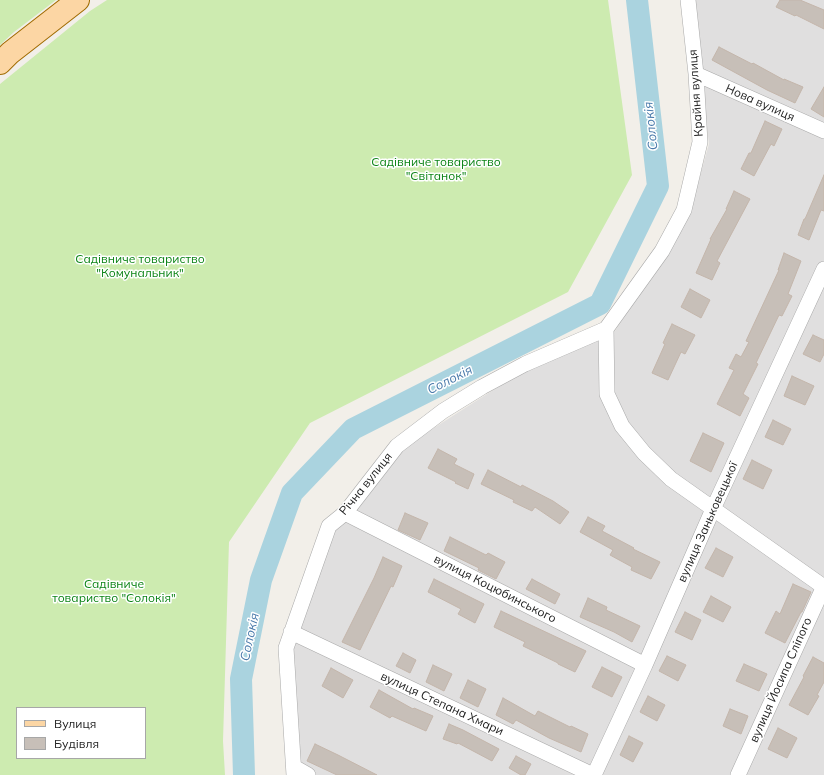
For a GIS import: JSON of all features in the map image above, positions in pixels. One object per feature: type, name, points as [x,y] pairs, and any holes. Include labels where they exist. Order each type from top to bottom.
[{"type":"main road","points":[[0,63],[10,53],[78,0]]},
{"type":"street","name":"Крайня вулиця","points":[[606,329],[662,251],[684,210],[700,142],[696,74],[688,0]]},
{"type":"street","name":"Нова вулиця","points":[[696,74],[824,131]]},
{"type":"street","name":"вулиця Заньковецької","points":[[593,775],[645,665],[714,509],[824,269]]},
{"type":"street","points":[[606,329],[608,394],[622,426],[644,453],[671,479],[824,586]]},
{"type":"street","name":"Річна вулиця","points":[[294,771],[286,648],[329,526],[345,513],[397,446],[443,411],[482,387],[525,364],[606,329]]},
{"type":"street","name":"вулиця Коцюбинського","points":[[345,513],[645,665]]},
{"type":"street","name":"вулиця Йосипа Сліпого","points":[[738,775],[824,586]]},
{"type":"street","name":"вулиця Степана Хмари","points":[[291,632],[593,775]]},
{"type":"street","points":[[294,771],[308,775]]},
{"type":"shaded area","points":[[691,0],[824,0],[824,775],[299,775],[292,648],[334,530],[401,449],[534,364],[615,331],[690,211],[709,144]]},
{"type":"green space","points":[[0,0],[56,0],[14,32],[0,45]]},
{"type":"green space","points":[[107,0],[608,0],[632,175],[568,292],[310,423],[229,542],[223,741],[225,775],[0,775],[0,84],[90,11]]},
{"type":"building","points":[[780,0],[800,0],[824,10],[824,29],[776,7]]},
{"type":"building","points":[[719,47],[784,80],[803,87],[795,103],[767,90],[712,60]]},
{"type":"building","points":[[824,87],[824,117],[811,109]]},
{"type":"building","points":[[765,121],[782,129],[774,146],[771,144],[754,176],[741,169],[749,153],[751,153]]},
{"type":"building","points":[[824,175],[824,211],[821,210],[809,240],[798,235]]},
{"type":"building","points":[[734,191],[750,199],[717,261],[720,263],[712,280],[696,273],[710,239],[727,209]]},
{"type":"building","points":[[784,253],[801,261],[788,294],[792,296],[782,316],[779,315],[756,363],[758,364],[743,394],[749,398],[740,416],[717,404],[734,370],[729,368],[736,354],[741,357],[749,342],[746,341],[779,270]]},
{"type":"building","points":[[690,289],[710,300],[701,318],[681,307]]},
{"type":"building","points":[[672,324],[695,335],[685,354],[681,352],[668,380],[652,373]]},
{"type":"building","points":[[813,335],[824,340],[824,354],[820,362],[803,354]]},
{"type":"building","points":[[792,376],[814,386],[805,405],[784,396]]},
{"type":"building","points":[[773,420],[791,429],[783,445],[765,437]]},
{"type":"building","points":[[703,433],[724,443],[711,472],[690,461]]},
{"type":"building","points":[[438,449],[457,459],[454,464],[474,474],[468,489],[428,468]]},
{"type":"building","points":[[752,460],[772,470],[763,489],[743,479]]},
{"type":"building","points":[[488,470],[553,501],[569,512],[560,524],[535,507],[532,511],[513,502],[514,500],[481,484]]},
{"type":"building","points":[[405,513],[428,523],[420,540],[398,530]]},
{"type":"building","points":[[588,517],[605,526],[602,531],[634,548],[633,549],[660,562],[651,579],[631,570],[632,567],[610,555],[613,550],[580,532]]},
{"type":"building","points":[[450,537],[486,555],[488,553],[505,562],[496,579],[478,570],[479,568],[444,551]]},
{"type":"building","points":[[716,548],[733,557],[723,577],[705,568]]},
{"type":"building","points":[[383,557],[402,566],[393,587],[391,586],[360,650],[342,642]]},
{"type":"building","points":[[434,579],[484,604],[475,623],[458,614],[461,609],[428,592]]},
{"type":"building","points":[[532,579],[560,594],[555,604],[526,589]]},
{"type":"building","points":[[793,584],[811,592],[785,643],[765,633],[776,611],[780,614]]},
{"type":"building","points":[[711,596],[731,607],[723,622],[703,612]]},
{"type":"building","points":[[588,598],[607,607],[606,610],[640,626],[632,642],[614,632],[580,617]]},
{"type":"building","points":[[501,611],[586,651],[575,672],[523,646],[525,642],[494,627]]},
{"type":"building","points":[[685,612],[701,620],[692,640],[675,632]]},
{"type":"building","points":[[403,653],[416,660],[410,673],[396,666]]},
{"type":"building","points":[[667,656],[686,665],[678,681],[659,671]]},
{"type":"building","points":[[813,657],[824,663],[824,682],[817,695],[819,696],[808,715],[789,705]]},
{"type":"building","points":[[744,664],[767,674],[759,691],[736,681]]},
{"type":"building","points":[[433,665],[452,674],[444,691],[426,682]]},
{"type":"building","points":[[602,667],[622,677],[612,697],[592,687]]},
{"type":"building","points":[[331,668],[353,680],[343,698],[322,686]]},
{"type":"building","points":[[468,680],[486,689],[478,707],[460,698]]},
{"type":"building","points":[[379,690],[413,709],[414,708],[433,716],[426,731],[392,716],[390,718],[370,707]]},
{"type":"building","points":[[648,696],[665,705],[657,721],[640,712]]},
{"type":"building","points":[[503,698],[535,716],[538,711],[588,734],[581,752],[549,738],[516,720],[513,724],[496,715]]},
{"type":"building","points":[[730,709],[748,716],[741,734],[723,726]]},
{"type":"building","points":[[449,724],[499,749],[492,761],[458,743],[457,744],[443,739]]},
{"type":"building","points":[[778,728],[797,738],[787,758],[768,749]]},
{"type":"building","points":[[629,736],[643,743],[633,762],[620,755]]},
{"type":"building","points":[[315,744],[377,775],[337,775],[307,761]]},
{"type":"building","points":[[516,756],[531,764],[525,775],[521,775],[509,768]]},
{"type":"waterway","name":"Солокія","points":[[244,775],[241,679],[261,580],[292,493],[353,429],[600,304],[658,186],[637,0]]},
{"type":"park label","name":"Садівниче товариство \"Світанок\"","points":[[436,169]]},
{"type":"park label","name":"Садівниче товариство \"Комунальник\"","points":[[140,266]]},
{"type":"park label","name":"Садівниче товариство \"Солокія\"","points":[[114,591]]}]
